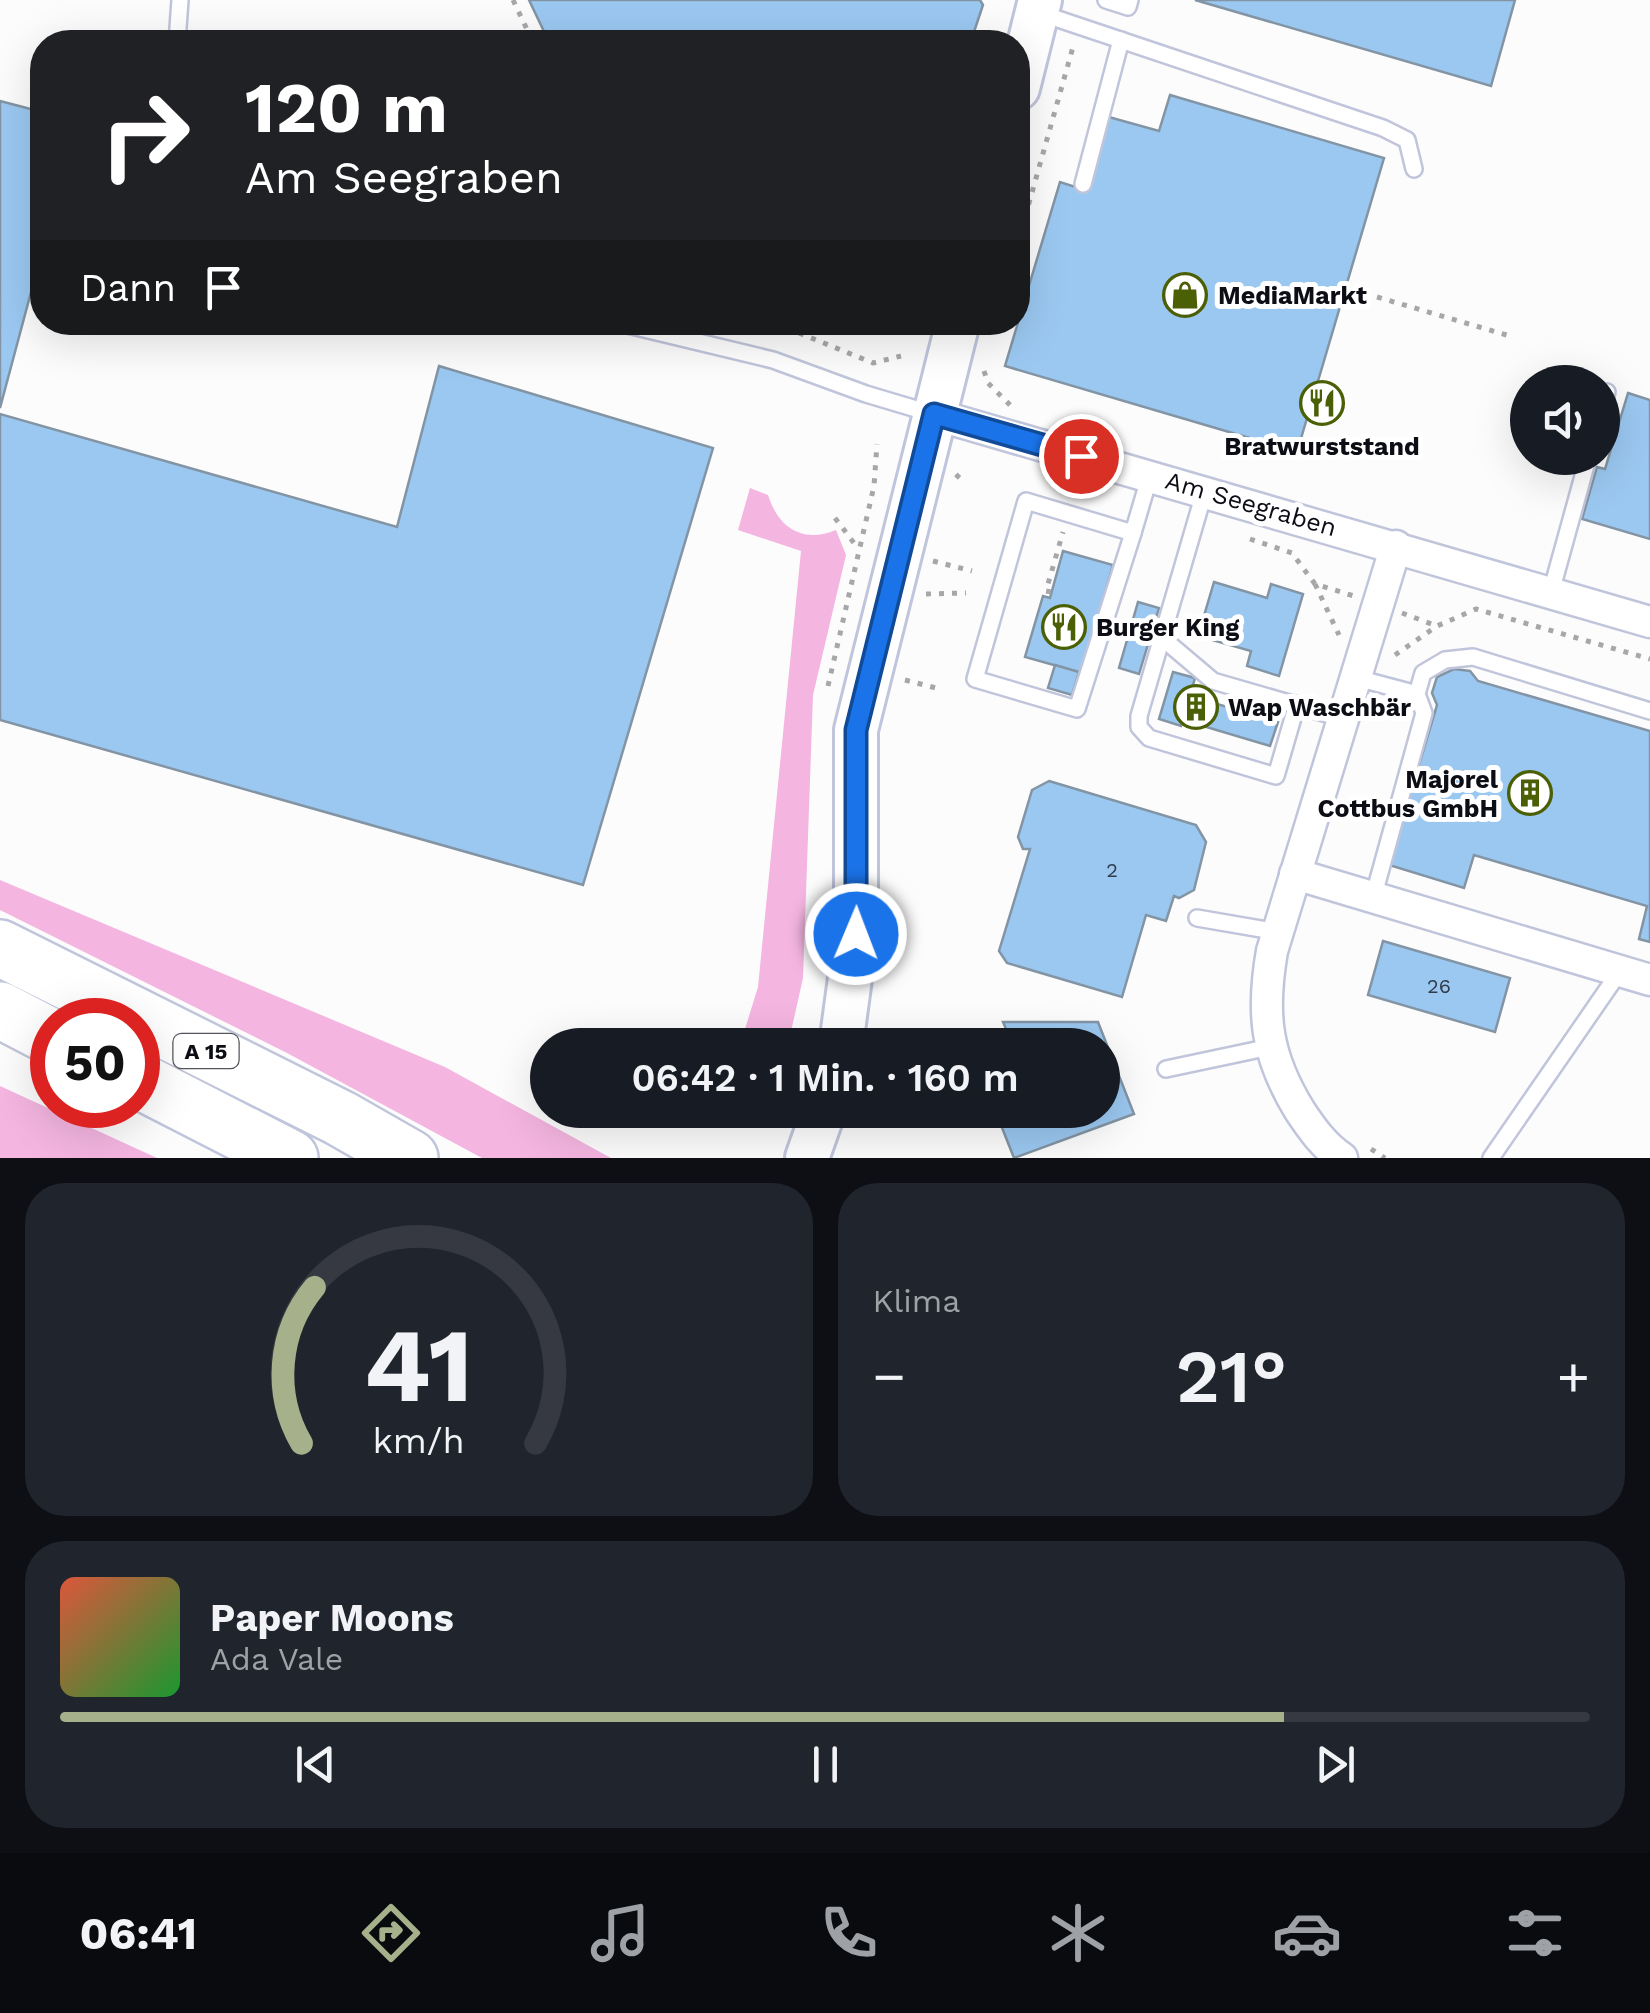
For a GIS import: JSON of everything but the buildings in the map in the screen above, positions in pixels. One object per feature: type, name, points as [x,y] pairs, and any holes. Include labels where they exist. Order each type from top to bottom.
[{"type":"highway","name":"A 15","points":[[0,948],[340,1118],[410,1158]]},
{"type":"highway","points":[[0,1010],[30,1026]]},
{"type":"highway","name":"A 15","points":[[160,1091],[290,1158]]},
{"type":"main road","points":[[1039,6],[1041,101]]},
{"type":"main road","points":[[842,1028],[856,934],[856,730],[955,335]]},
{"type":"main road","points":[[807,1158],[818,1128]]},
{"type":"street","name":"Am Seegraben","points":[[934,414],[1650,622]]},
{"type":"street","points":[[1352,1151],[1333,1152],[1304,1117],[1285,1085],[1270,1048],[1265,1000],[1278,932],[1344,719],[1351,664],[1380,604],[1396,546]]},
{"type":"street","points":[[1295,874],[1650,980]]},
{"type":"lane","points":[[179,30],[180,0]]},
{"type":"lane","points":[[1106,0],[1128,7],[1130,0]]},
{"type":"lane","points":[[1039,6],[1079,26],[1382,128],[1407,140],[1414,169]]},
{"type":"lane","points":[[1083,184],[1121,40]]},
{"type":"lane","points":[[669,335],[774,360],[934,414]]},
{"type":"lane","points":[[1134,533],[1026,501],[975,679],[1077,709],[1134,533],[1150,475]]},
{"type":"lane","points":[[1550,592],[1583,475]]},
{"type":"lane","points":[[1204,490],[1138,716],[1139,727],[1149,738],[1276,776],[1297,704]]},
{"type":"lane","points":[[1161,637],[1213,681],[1344,719]]},
{"type":"lane","points":[[1373,898],[1424,714],[1417,694],[1423,673],[1444,660],[1472,657],[1650,711]]},
{"type":"lane","points":[[1351,664],[1417,694]]},
{"type":"lane","points":[[1197,918],[1278,932]]},
{"type":"lane","points":[[1491,1158],[1620,971]]},
{"type":"lane","points":[[1166,1069],[1270,1048]]},
{"type":"path","points":[[513,0],[527,30]]},
{"type":"path","points":[[1030,168],[1041,101],[1079,26]]},
{"type":"path","points":[[1377,297],[1510,336]]},
{"type":"path","points":[[806,335],[872,363],[901,356]]},
{"type":"path","points":[[949,486],[964,469]]},
{"type":"path","points":[[1051,592],[1046,591],[1069,512]]},
{"type":"path","points":[[835,518],[857,547]]},
{"type":"path","points":[[1196,522],[1292,553],[1315,584],[1351,664]]},
{"type":"path","points":[[966,593],[926,596],[933,561],[972,572]]},
{"type":"path","points":[[1315,584],[1437,626]]},
{"type":"path","points":[[900,679],[936,688]]},
{"type":"path","points":[[1352,1151],[1386,1158]]},
{"type":"shaded area","points":[[750,488],[768,495],[778,516],[793,530],[812,535],[836,530],[846,555],[813,695],[803,978],[792,1028],[745,1028],[758,987],[801,551],[738,530]]},
{"type":"shaded area","points":[[0,880],[445,1067],[530,1114],[530,1128],[556,1128],[611,1158],[482,1158],[287,1053],[0,910]]},
{"type":"shaded area","points":[[0,1086],[30,1100],[30,1128],[92,1128],[157,1158],[0,1158]]},
{"type":"place","name":"MediaMarkt","points":[[1185,295]]},
{"type":"place","name":"Bratwurststand","points":[[1322,403]]},
{"type":"place","name":"Burger King","points":[[1064,627]]},
{"type":"place","name":"Wap Waschbär","points":[[1196,707]]},
{"type":"place","name":"Majorel Cottbus GmbH","points":[[1530,793]]},
{"type":"route","points":[[856,934],[856,730],[934,414],[1081,456]]}]
